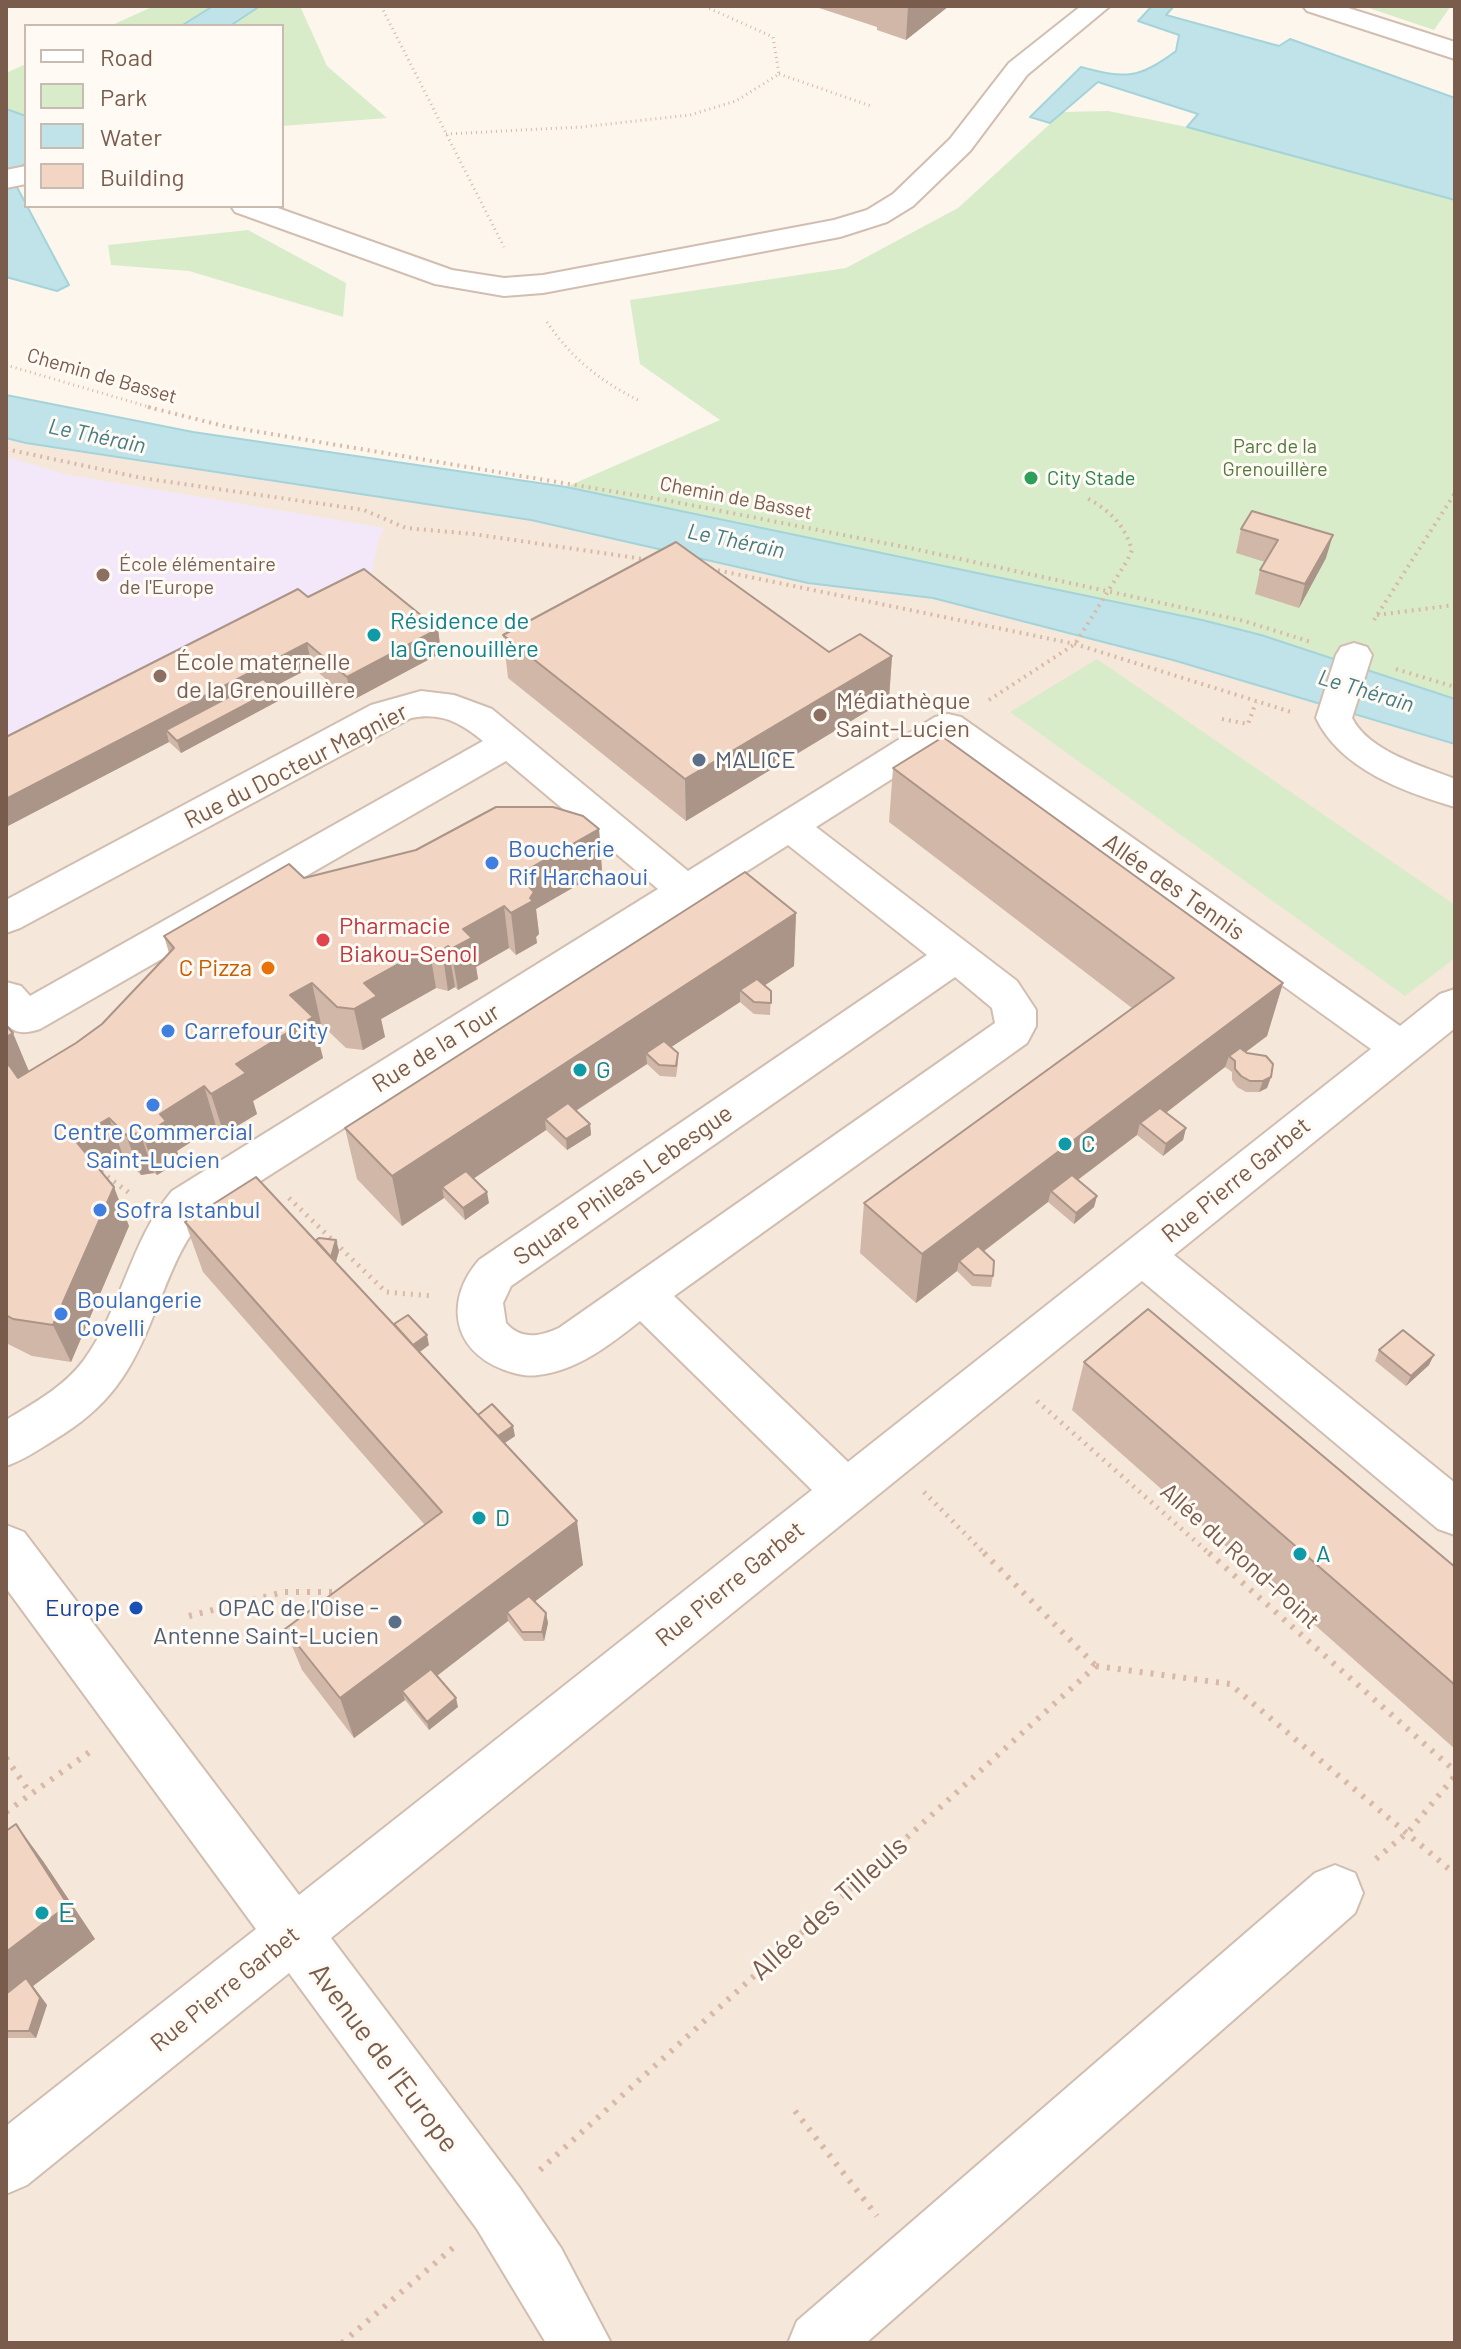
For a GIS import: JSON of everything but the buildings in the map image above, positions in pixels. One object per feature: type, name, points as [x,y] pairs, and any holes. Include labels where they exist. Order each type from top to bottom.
[{"type":"street","points":[[251,208],[446,278],[494,286],[524,285],[840,228],[877,216],[903,200],[960,145],[1018,69],[1097,6]]},
{"type":"street","points":[[1316,6],[1455,51]]},
{"type":"street","points":[[1354,655],[1335,718],[1341,735],[1357,748],[1455,794]]},
{"type":"street","name":"Rue du Docteur Magnier","points":[[6,918],[404,706],[443,702],[479,718],[686,891]]},
{"type":"street","name":"Rue de la Tour","points":[[6,1445],[61,1410],[98,1379],[116,1349],[172,1224],[188,1204],[948,726]]},
{"type":"street","name":"Allée des Tennis","points":[[948,726],[1401,1048]]},
{"type":"street","points":[[6,997],[25,1018],[508,743]]},
{"type":"street","points":[[480,1300],[484,1332],[509,1353],[536,1356],[566,1346],[1012,1032],[1018,1022],[1013,1002],[789,826]]},
{"type":"street","name":"Square Phileas Lebesgue","points":[[480,1300],[485,1283],[495,1273],[955,956]]},
{"type":"street","name":"Rue Pierre Garbet","points":[[6,2164],[1455,1005]]},
{"type":"street","points":[[1142,1255],[1455,1513]]},
{"type":"street","points":[[642,1294],[846,1492]]},
{"type":"street","name":"Avenue de l'Europe","points":[[6,1548],[498,2208],[539,2270],[580,2343]]},
{"type":"street","points":[[819,2343],[1335,1893]]},
{"type":"path","points":[[381,6],[524,285],[562,345],[594,378],[640,401]]},
{"type":"path","points":[[704,6],[773,37],[779,74]]},
{"type":"path","points":[[446,134],[581,127],[690,115],[736,101],[779,74]]},
{"type":"path","points":[[779,74],[871,106]]},
{"type":"path","name":"Chemin de Basset","points":[[6,365],[119,400],[224,426],[685,504],[1244,621],[1455,687]]},
{"type":"path","points":[[6,449],[142,478],[364,510],[406,528],[473,534],[655,560]]},
{"type":"path","points":[[1354,655],[1455,493]]},
{"type":"path","points":[[948,726],[1075,644],[1108,591],[1132,550],[1128,535],[1110,511],[1087,498]]},
{"type":"path","points":[[699,567],[1075,644],[1256,702],[1335,718]]},
{"type":"path","points":[[1377,615],[1455,605]]},
{"type":"path","points":[[1222,719],[1248,724],[1256,702]]},
{"type":"path","points":[[253,1163],[386,1292],[480,1300]]},
{"type":"path","name":"Allée du Rond-Point","points":[[1001,1368],[1455,1773]]},
{"type":"path","points":[[890,1457],[1096,1666],[1230,1684],[1409,1831],[1455,1874]]},
{"type":"path","points":[[189,1616],[249,1598],[325,1589],[351,1594]]},
{"type":"path","name":"Allée des Tilleuls","points":[[342,2343],[498,2208],[1096,1666]]},
{"type":"path","points":[[6,1812],[134,1720]]},
{"type":"path","points":[[6,1758],[31,1794]]},
{"type":"path","points":[[1409,1831],[1455,1773]]},
{"type":"path","points":[[795,2111],[912,2261]]},
{"type":"shaded area","points":[[6,395],[193,432],[566,487],[1039,583],[1261,635],[1455,699],[1455,2343],[6,2343]]},
{"type":"shaded area","points":[[6,457],[68,475],[384,528],[367,593],[346,649],[266,691],[181,753],[169,742],[6,827]]},
{"type":"green space","points":[[154,6],[300,6],[327,66],[387,118],[284,126],[284,24],[114,24]]},
{"type":"green space","points":[[1363,6],[1451,6],[1434,30]]},
{"type":"green space","points":[[24,65],[24,146],[6,150],[6,73]]},
{"type":"green space","name":"Parc de la Grenouillère","points":[[1108,111],[1187,127],[1455,200],[1455,699],[1261,635],[1202,620],[566,487],[720,420],[640,364],[630,300],[846,268],[958,208],[1063,112]]},
{"type":"green space","points":[[248,230],[346,283],[343,317],[189,271],[111,265],[108,245]]},
{"type":"green space","points":[[1097,659],[1455,905],[1455,958],[1405,996],[1010,712]]},
{"type":"water","points":[[213,6],[260,6],[233,24],[184,24]]},
{"type":"water","points":[[1152,6],[1174,6],[1166,15],[1279,46],[1290,39],[1455,98],[1455,200],[1187,127],[1198,114],[1098,82],[1050,123],[1030,117],[1081,67],[1109,74],[1131,74],[1152,67],[1176,51],[1179,35],[1138,21]]},
{"type":"water","points":[[6,109],[24,115],[24,164],[10,174],[24,200],[24,208],[28,208],[69,285],[57,291],[6,277]]},
{"type":"water","name":"Le Thérain","points":[[6,395],[193,432],[566,487],[1202,620],[1261,635],[1455,699],[1455,744],[1173,660],[933,598],[808,583],[531,520],[26,443],[6,438]]},
{"type":"place","name":"City Stade","points":[[1031,478]]},
{"type":"place","name":"École élémentaire de l'Europe","points":[[103,575]]},
{"type":"place","name":"Résidence de la Grenouillère","points":[[374,635]]},
{"type":"place","name":"École maternelle de la Grenouillère","points":[[160,676]]},
{"type":"place","name":"Médiathèque Saint-Lucien","points":[[820,715]]},
{"type":"place","name":"MALICE","points":[[699,760]]},
{"type":"place","name":"Boucherie Rif Harchaoui","points":[[492,863]]},
{"type":"place","name":"Pharmacie Biakou-Senol","points":[[323,940]]},
{"type":"place","name":"C Pizza","points":[[268,968]]},
{"type":"place","name":"Carrefour City","points":[[168,1031]]},
{"type":"place","name":"G","points":[[580,1070]]},
{"type":"place","name":"Centre Commercial Saint-Lucien","points":[[153,1105]]},
{"type":"place","name":"C","points":[[1065,1144]]},
{"type":"place","name":"Sofra Istanbul","points":[[100,1210]]},
{"type":"place","name":"Boulangerie Covelli","points":[[61,1314]]},
{"type":"place","name":"D","points":[[479,1518]]},
{"type":"place","name":"A","points":[[1300,1554]]},
{"type":"place","name":"Europe","points":[[136,1608]]},
{"type":"place","name":"OPAC de l'Oise - Antenne Saint-Lucien","points":[[395,1622]]},
{"type":"place","name":"E","points":[[42,1913]]}]
